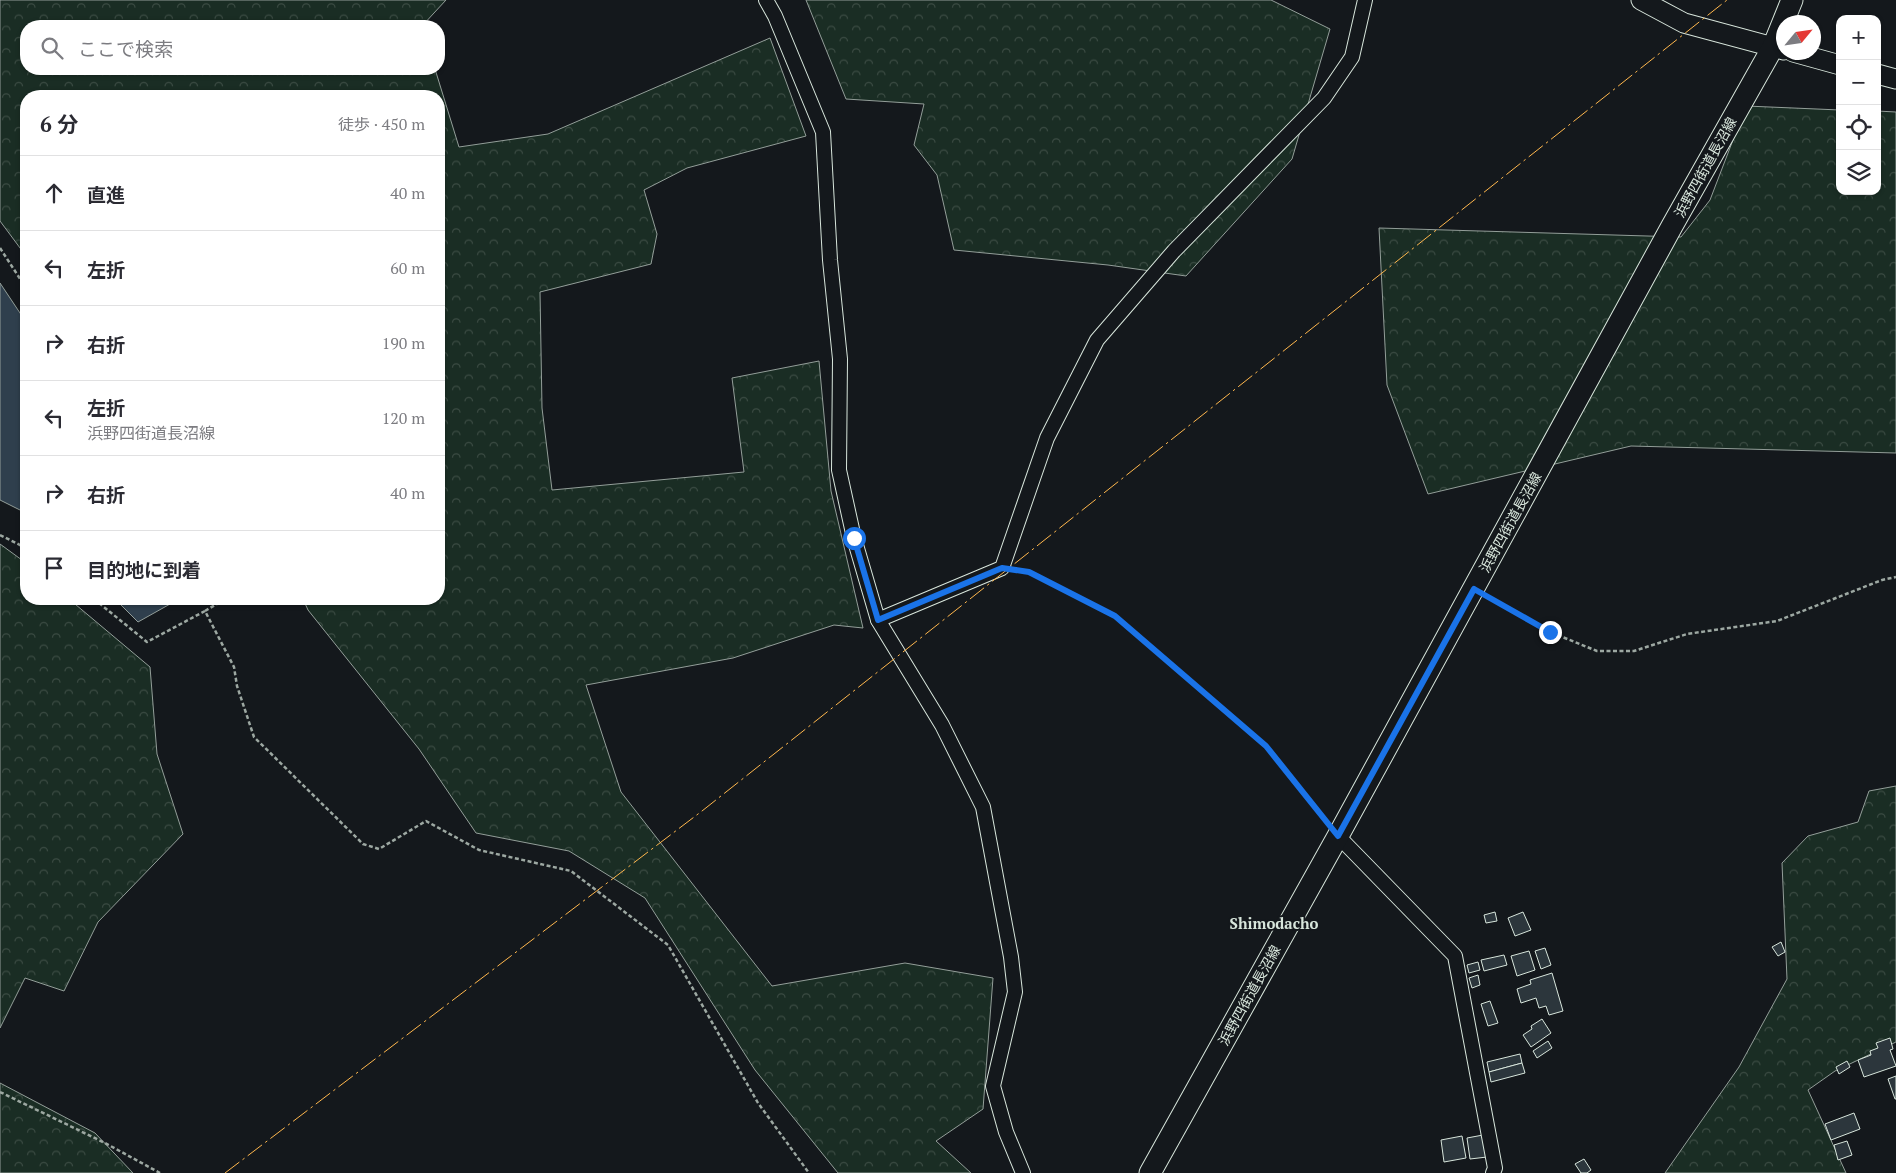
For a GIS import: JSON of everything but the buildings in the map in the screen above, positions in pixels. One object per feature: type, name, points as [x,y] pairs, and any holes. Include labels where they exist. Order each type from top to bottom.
[{"type":"main road","name":"浜野四街道長沼線","points":[[1789,15],[1792,0]]},
{"type":"main road","name":"浜野四街道長沼線","points":[[1150,1173],[1338,836],[1672,226],[1777,60]]},
{"type":"street","points":[[766,0],[775,16],[823,132],[830,260],[840,359],[839,470],[854,538],[878,620],[942,725],[982,807],[1011,957],[1015,992],[993,1086],[1006,1132],[1024,1173]]},
{"type":"street","points":[[878,620],[1002,568],[1047,438],[1098,340],[1174,251],[1324,98],[1352,57],[1365,0]]},
{"type":"street","points":[[1641,0],[1684,23],[1776,48]]},
{"type":"street","points":[[1821,60],[1836,64]]},
{"type":"street","points":[[1881,75],[1896,79]]},
{"type":"street","points":[[1338,836],[1455,956],[1495,1168],[1493,1173]]},
{"type":"path","points":[[0,248],[20,279]]},
{"type":"path","points":[[0,535],[20,545]]},
{"type":"path","points":[[1002,568],[1029,572],[1115,616],[1266,746],[1338,836]]},
{"type":"path","points":[[1474,589],[1550,632],[1597,651],[1634,651],[1687,634],[1777,621],[1882,580],[1896,577]]},
{"type":"path","points":[[101,605],[147,642],[215,605]]},
{"type":"path","points":[[205,611],[234,667],[237,686],[254,737],[363,844],[379,849],[426,821],[479,850],[572,871],[668,945],[758,1103],[809,1173]]},
{"type":"path","points":[[0,1092],[105,1143],[160,1173]]},
{"type":"green space","points":[[0,0],[446,0],[428,20],[20,20],[20,75],[437,75],[441,90],[20,90],[20,248],[0,221]]},
{"type":"green space","points":[[806,0],[1271,0],[1330,29],[1292,159],[1186,276],[1108,265],[954,250],[937,175],[914,145],[924,104],[846,99]]},
{"type":"green space","points":[[770,38],[806,136],[687,168],[644,190],[657,234],[651,264],[540,292],[542,408],[552,490],[744,472],[732,378],[819,361],[831,491],[863,628],[834,625],[733,658],[586,685],[621,792],[772,986],[905,963],[993,978],[983,1109],[936,1141],[971,1173],[838,1173],[755,1070],[645,898],[569,851],[476,833],[419,749],[306,605],[445,605],[445,102],[459,147],[548,134]]},
{"type":"green space","points":[[1746,106],[1836,110],[1836,195],[1881,195],[1881,111],[1896,112],[1896,453],[1631,446],[1428,494],[1387,385],[1379,228],[1681,237],[1710,200]]},
{"type":"green space","points":[[0,544],[20,559],[20,605],[76,605],[150,667],[157,754],[183,834],[98,922],[64,991],[25,978],[0,1028]]},
{"type":"green space","points":[[1896,786],[1896,1042],[1835,1071],[1808,1090],[1846,1173],[1665,1173],[1739,1067],[1787,979],[1782,863],[1808,836],[1858,822],[1869,791]]},
{"type":"green space","points":[[0,1083],[95,1133],[133,1173],[0,1173]]},
{"type":"water","points":[[0,283],[20,313],[20,510],[0,500]]},
{"type":"water","points":[[121,605],[168,605],[138,622]]},
{"type":"power","points":[[225,1173],[702,811],[1727,0]]},
{"type":"district","name":"Shimodacho","points":[[1274,923]]},
{"type":"route","points":[[854,538],[878,620],[1002,568],[1029,572],[1115,616],[1266,746],[1338,836],[1474,589],[1550,632]]}]
